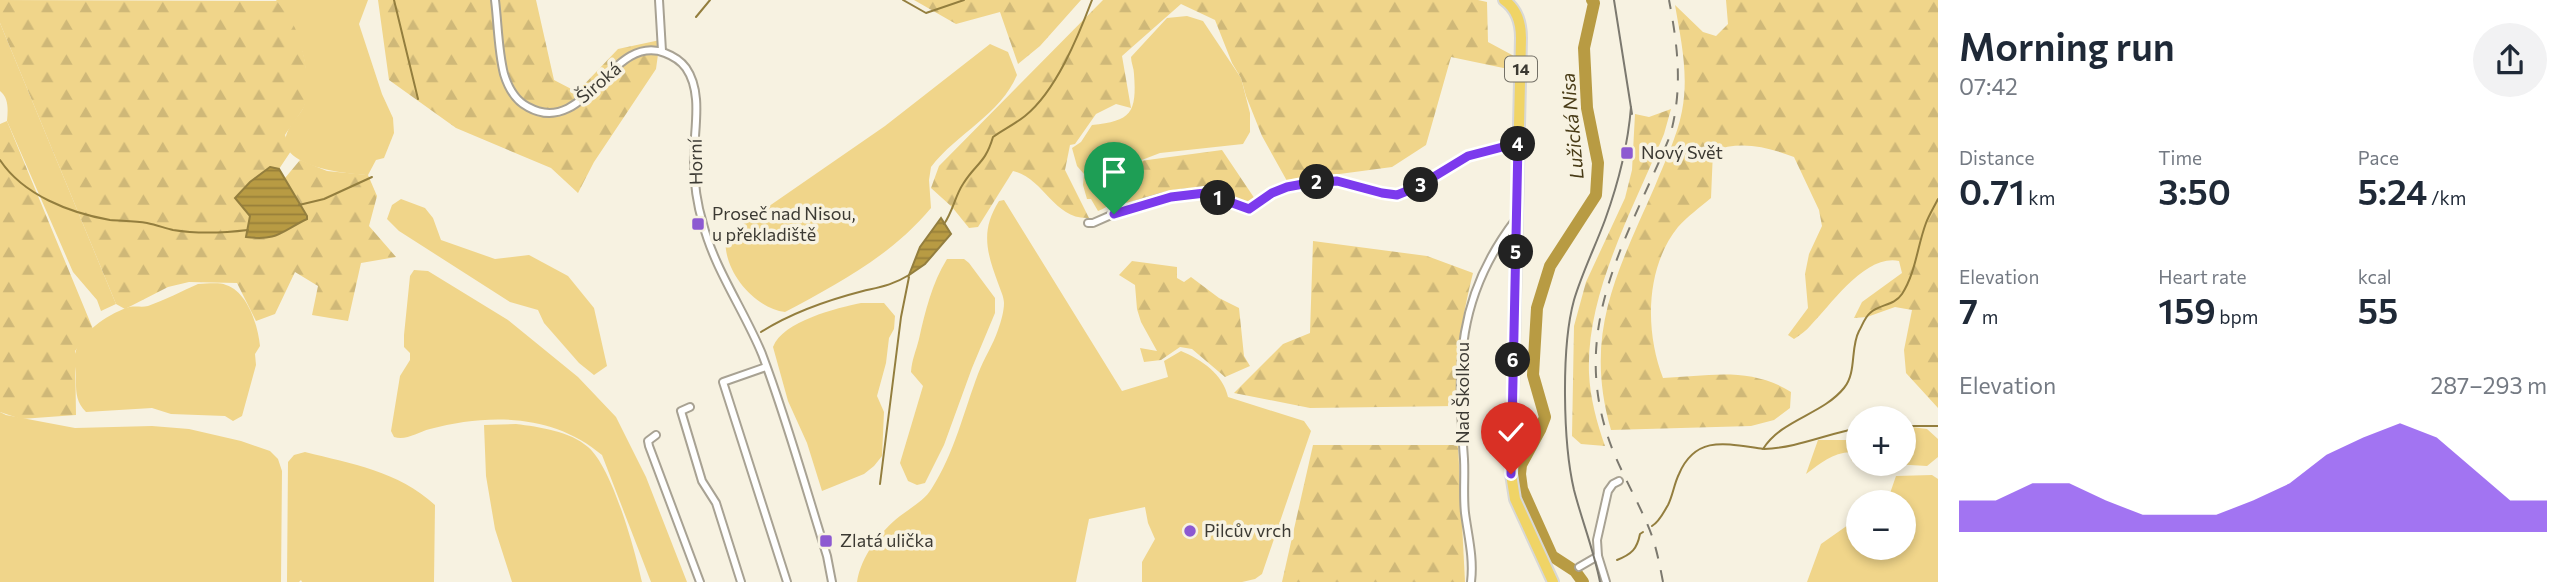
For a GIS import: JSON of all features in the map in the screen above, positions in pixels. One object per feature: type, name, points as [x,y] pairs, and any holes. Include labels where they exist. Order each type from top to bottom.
[{"type":"main road","name":"14","points":[[1504,0],[1514,11],[1521,27],[1513,489],[1553,582]]},
{"type":"street","name":"Široká","points":[[495,0],[504,74],[510,89],[524,105],[542,113],[553,114],[572,107],[614,69],[634,55],[645,51],[662,51]]},
{"type":"street","points":[[659,0],[662,51]]},
{"type":"street","name":"Horní","points":[[662,51],[681,62],[692,79],[696,104],[694,178],[704,228],[715,259],[766,367],[827,556],[832,582]]},
{"type":"street","points":[[1088,223],[1133,207],[1189,194],[1205,193],[1249,209],[1280,190],[1314,182],[1337,181],[1397,195],[1417,187],[1468,156],[1518,143]]},
{"type":"street","name":"Nad Školkou","points":[[1471,582],[1473,567],[1465,512],[1460,424],[1463,335],[1478,280],[1501,239],[1517,218]]},
{"type":"street","points":[[766,367],[723,382],[787,582]]},
{"type":"street","points":[[690,407],[681,411],[702,481],[716,503],[741,582]]},
{"type":"street","points":[[656,435],[646,439],[700,582]]},
{"type":"street","points":[[1606,582],[1598,556],[1597,540],[1608,491],[1619,481]]},
{"type":"street","points":[[1579,567],[1598,556]]},
{"type":"green space","points":[[0,0],[277,1],[293,25],[301,45],[306,66],[307,96],[300,114],[285,135],[291,151],[279,169],[270,167],[235,198],[250,216],[246,236],[272,237],[307,219],[285,178],[300,160],[327,171],[368,175],[377,196],[369,226],[396,257],[361,263],[348,321],[312,315],[318,286],[295,272],[275,314],[256,321],[237,283],[189,282],[168,287],[125,309],[116,304],[0,23]]},
{"type":"green space","points":[[276,0],[368,0],[359,24],[382,94],[393,118],[394,133],[384,158],[376,160],[368,175],[315,166],[291,154],[286,145],[287,133],[304,105],[306,72],[297,36]]},
{"type":"green space","points":[[378,0],[536,0],[554,80],[577,92],[618,49],[660,40],[656,69],[594,162],[578,193],[551,168],[456,128],[389,80]]},
{"type":"green space","points":[[914,0],[1081,0],[1040,46],[1018,64],[1000,12],[956,24]]},
{"type":"green space","points":[[1103,0],[1478,0],[1487,2],[1488,42],[1514,56],[1513,70],[1451,57],[1426,145],[1392,167],[1287,181],[1262,136],[1241,78],[1215,20],[1181,4],[1122,56],[1131,108],[1116,104],[1096,114],[1075,144],[1070,145],[1065,170],[1089,218],[1077,217],[1067,212],[1024,175],[1013,171],[978,227],[969,228],[952,207],[931,188],[939,166]]},
{"type":"green space","points":[[1726,0],[1938,0],[1938,408],[1906,373],[1904,350],[1912,310],[1895,307],[1867,317],[1854,318],[1862,302],[1902,273],[1899,261],[1886,261],[1861,273],[1805,331],[1794,339],[1788,335],[1808,308],[1805,274],[1809,254],[1822,226],[1819,210],[1794,157],[1774,150],[1744,145],[1713,151],[1711,198],[1678,227],[1667,243],[1659,261],[1651,301],[1653,341],[1663,378],[1728,374],[1760,379],[1791,392],[1790,408],[1774,420],[1751,426],[1611,430],[1603,395],[1601,363],[1608,304],[1628,247],[1670,149],[1684,98],[1682,44],[1675,5],[1703,32],[1716,36],[1728,24]]},
{"type":"green space","points":[[1187,16],[1203,21],[1241,78],[1250,113],[1250,132],[1243,144],[1160,153],[1134,163],[1117,198],[1098,211],[1091,199],[1087,199],[1083,185],[1084,174],[1077,166],[1072,148],[1081,142],[1092,125],[1115,121],[1129,113],[1135,87],[1131,57],[1167,18]]},
{"type":"green space","points":[[0,23],[116,304],[101,311],[97,300],[73,272],[7,121],[8,109],[0,91]]},
{"type":"green space","points":[[990,44],[1008,52],[1017,75],[989,113],[931,167],[931,208],[916,225],[863,267],[785,312],[773,309],[751,295],[734,273],[726,248],[726,236],[885,126]]},
{"type":"green space","points":[[1671,109],[1664,134],[1614,251],[1595,312],[1589,373],[1594,410],[1605,446],[1581,444],[1572,436],[1574,326],[1586,282],[1625,198],[1632,170],[1635,114],[1649,117]]},
{"type":"green space","points":[[7,121],[93,329],[75,351],[76,415],[21,419],[0,412],[0,124]]},
{"type":"green space","points":[[1222,150],[1257,202],[1246,206],[1209,189],[1185,189],[1127,204],[1121,191],[1140,161]]},
{"type":"green space","points":[[401,199],[425,208],[433,218],[441,240],[495,259],[529,255],[568,276],[594,308],[607,366],[594,375],[579,363],[544,323],[538,310],[510,302],[399,231],[387,219],[392,205]]},
{"type":"green space","points":[[1004,200],[1122,391],[1168,377],[1164,361],[1181,351],[1210,369],[1222,381],[1228,397],[1304,421],[1311,431],[1262,574],[1255,579],[1242,582],[1142,582],[1142,562],[1155,539],[1145,507],[1089,519],[1076,582],[857,582],[867,554],[879,537],[893,522],[926,496],[940,475],[953,447],[978,374],[996,336],[1004,301],[988,252],[987,232],[993,212],[999,201]]},
{"type":"green space","points":[[1313,241],[1427,256],[1473,273],[1460,339],[1456,406],[1310,408],[1234,393],[1283,344],[1310,333]]},
{"type":"green space","points":[[947,259],[964,259],[969,263],[995,298],[995,313],[944,445],[925,483],[917,485],[908,481],[900,463],[923,386],[911,372],[930,298]]},
{"type":"green space","points":[[1132,261],[1177,267],[1177,278],[1184,282],[1191,277],[1219,298],[1239,308],[1244,356],[1250,366],[1225,377],[1192,349],[1180,347],[1161,360],[1144,362],[1140,348],[1157,351],[1141,322],[1135,285],[1119,275]]},
{"type":"green space","points":[[414,270],[428,271],[508,320],[578,377],[616,417],[646,477],[687,582],[651,582],[602,455],[563,431],[498,419],[452,424],[408,437],[394,437],[391,431],[400,376],[410,360],[410,353],[404,347],[404,335],[410,276]]},
{"type":"green space","points":[[198,284],[220,284],[234,289],[246,302],[257,329],[260,346],[255,354],[256,365],[242,416],[233,421],[225,416],[171,414],[152,408],[86,412],[77,395],[74,360],[78,346],[88,332],[119,311],[129,307],[148,306]]},
{"type":"green space","points":[[861,303],[884,303],[895,316],[877,396],[884,412],[882,456],[864,474],[822,491],[807,443],[788,401],[773,347],[779,338],[799,323],[825,312]]},
{"type":"green space","points":[[0,412],[75,428],[152,426],[189,429],[270,451],[278,459],[282,471],[281,582],[0,582]]},
{"type":"green space","points":[[516,424],[572,437],[588,447],[597,457],[614,490],[642,582],[512,582],[495,529],[486,476],[484,425]]},
{"type":"green space","points":[[1916,428],[1927,429],[1938,439],[1938,457],[1927,466],[1916,465]]},
{"type":"green space","points":[[1818,440],[1846,440],[1846,453],[1827,459],[1806,474]]},
{"type":"green space","points":[[1313,445],[1458,445],[1465,582],[1282,582]]},
{"type":"green space","points":[[305,452],[390,476],[421,493],[435,505],[434,582],[287,582],[288,462],[294,455]]},
{"type":"green space","points":[[1932,475],[1938,479],[1938,582],[1807,582],[1821,544],[1846,526],[1846,560],[1916,560],[1916,490],[1891,490],[1896,476]]},
{"type":"shaded area","points":[[270,167],[279,169],[307,219],[272,236],[246,237],[250,216],[235,198]]},
{"type":"shaded area","points":[[941,218],[951,234],[925,264],[909,275],[920,247]]},
{"type":"waterway","points":[[394,0],[418,99]]},
{"type":"waterway","points":[[696,17],[710,0]]},
{"type":"waterway","points":[[903,0],[926,13],[964,0]]},
{"type":"waterway","points":[[944,224],[960,189],[983,158],[993,137],[1025,116],[1047,93],[1073,46],[1092,0]]},
{"type":"waterway","name":"Lužická Nisa","points":[[1583,582],[1575,571],[1552,556],[1522,489],[1520,474],[1521,465],[1545,417],[1533,375],[1537,308],[1550,266],[1596,195],[1598,163],[1587,108],[1584,48],[1594,3],[1592,0]]},
{"type":"waterway","points":[[0,160],[34,193],[79,213],[182,231],[211,233],[248,230]]},
{"type":"waterway","points":[[299,205],[324,199],[372,177]]},
{"type":"waterway","points":[[1652,526],[1668,505],[1679,474],[1694,453],[1704,447],[1726,444],[1763,449],[1781,431],[1825,405],[1844,388],[1851,375],[1859,331],[1870,313],[1895,301],[1907,286],[1926,223],[1938,199]]},
{"type":"waterway","points":[[761,332],[810,308],[886,285],[909,275]]},
{"type":"waterway","points":[[880,484],[901,317],[909,277]]},
{"type":"waterway","points":[[1916,426],[1938,426]]},
{"type":"waterway","points":[[1764,449],[1788,446],[1846,431]]},
{"type":"waterway","points":[[1617,560],[1633,550],[1643,532]]},
{"type":"tram line","points":[[1614,0],[1632,114]]},
{"type":"tram line","points":[[1600,582],[1570,470],[1565,368],[1574,300],[1618,178],[1628,136],[1631,107]]},
{"type":"railway","points":[[1663,582],[1652,536],[1607,434],[1598,393],[1596,354],[1600,317],[1610,280],[1670,136],[1674,119],[1678,68],[1669,0]]},
{"type":"place","name":"Nový Svět","points":[[1627,153]]},
{"type":"place","name":"Proseč nad Nisou, u překladiště","points":[[698,224]]},
{"type":"place","name":"Pilcův vrch","points":[[1190,531]]},
{"type":"place","name":"Zlatá ulička","points":[[826,541]]},
{"type":"route","points":[[1114,214],[1171,197],[1205,193],[1249,209],[1272,193],[1298,184],[1314,182],[1337,181],[1397,195],[1437,176],[1456,161],[1479,152],[1518,143],[1511,474]]}]
